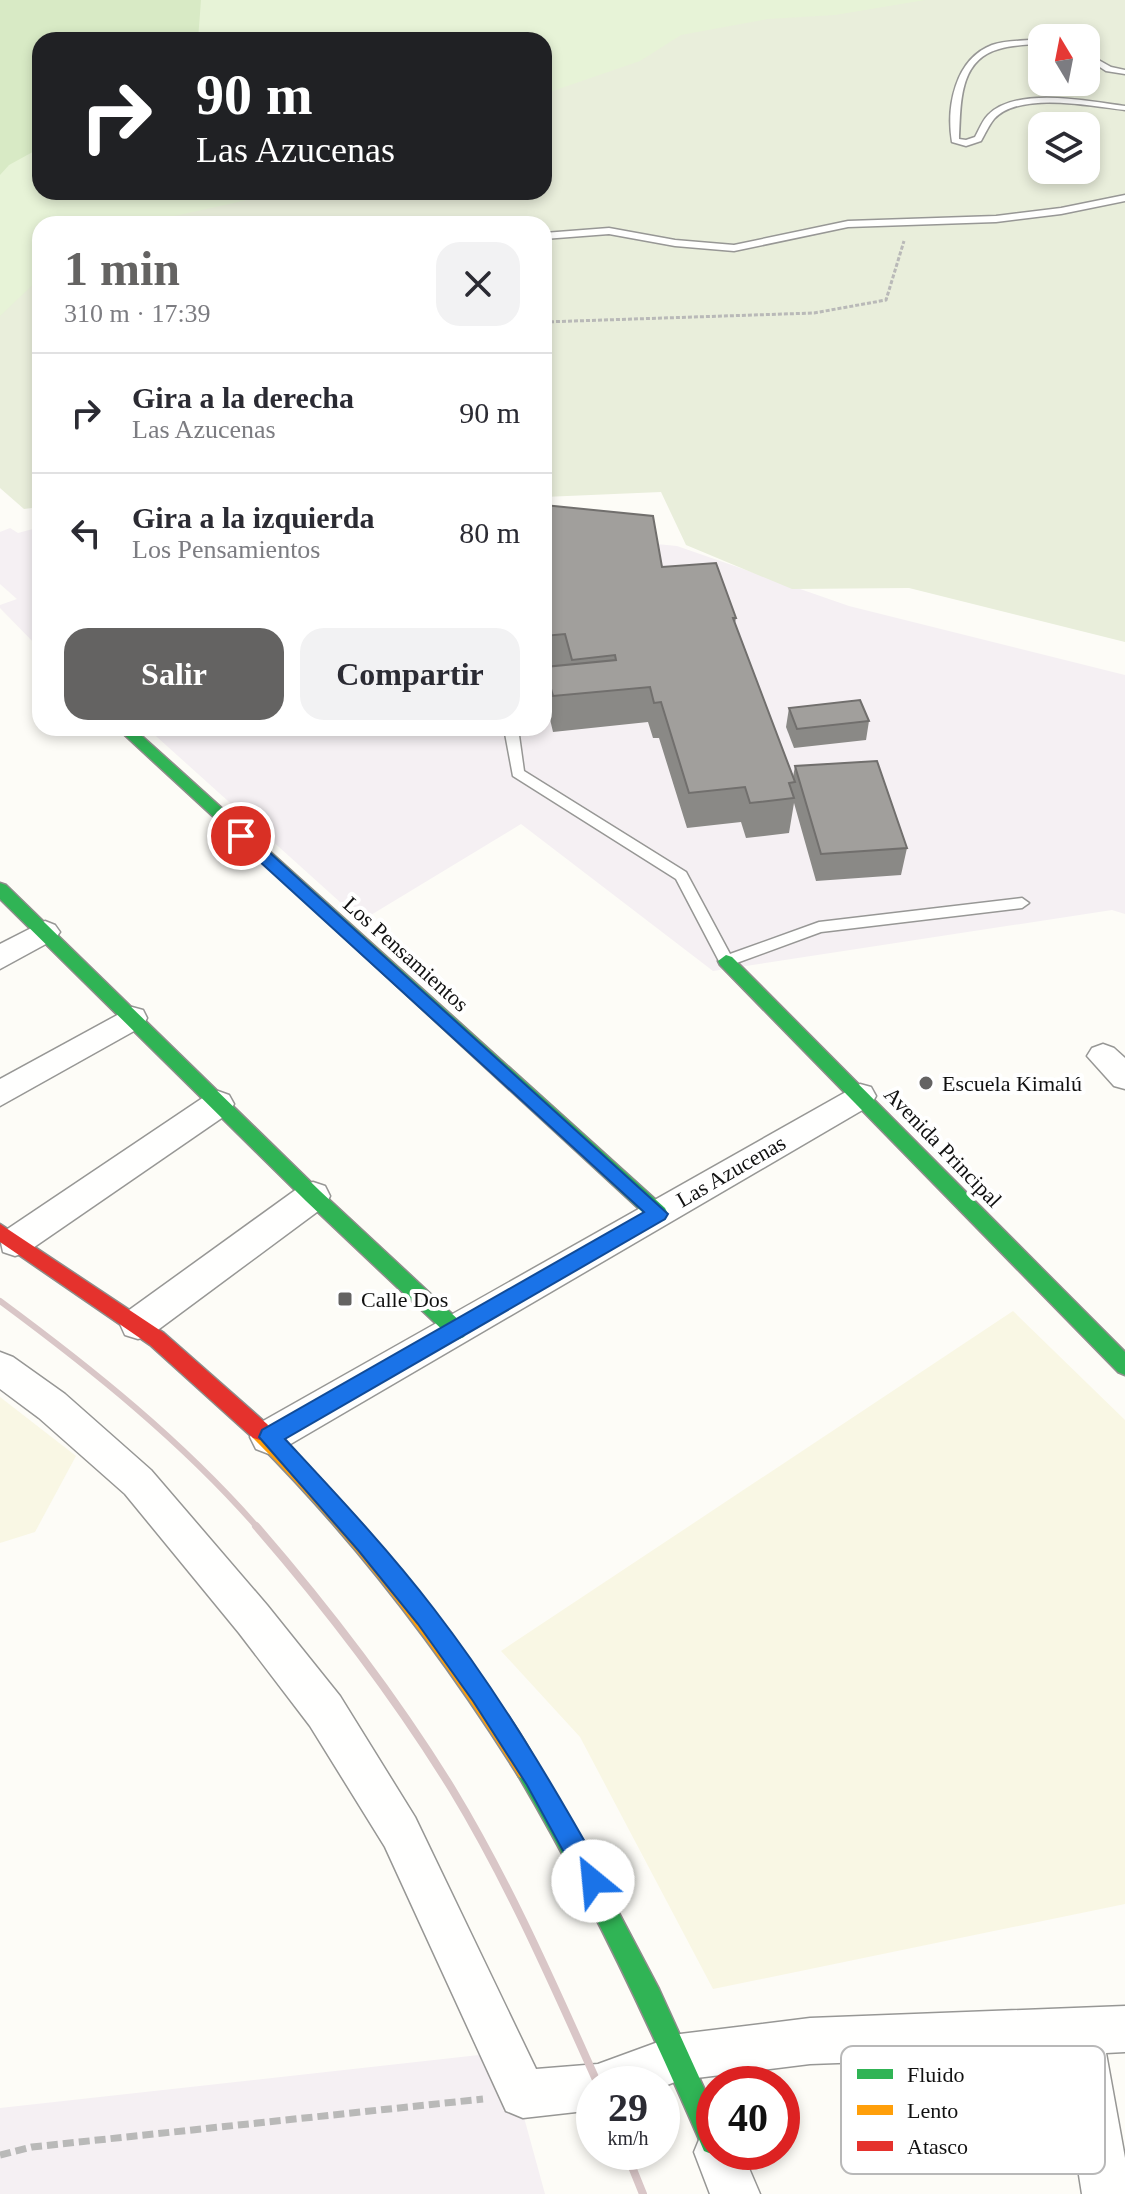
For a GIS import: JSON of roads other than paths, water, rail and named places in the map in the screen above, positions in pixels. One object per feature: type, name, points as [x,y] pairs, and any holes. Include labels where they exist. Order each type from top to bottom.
[{"type":"street","name":"Los Pensamientos","points":[[133,736],[658,1214]]},
{"type":"street","points":[[0,889],[313,1196],[457,1331]]},
{"type":"street","points":[[0,958],[45,932]]},
{"type":"street","name":"Avenida Principal","points":[[726,961],[1125,1366]]},
{"type":"street","points":[[0,1094],[132,1018]]},
{"type":"street","name":"Las Azucenas","points":[[269,1437],[860,1096]]},
{"type":"street","points":[[218,1104],[8,1237],[138,1324],[269,1437],[366,1543],[426,1617],[536,1777],[582,1858],[680,2057],[696,2097]]},
{"type":"street","points":[[138,1324],[313,1196]]},
{"type":"street","points":[[0,1368],[52,1406],[138,1482],[253,1619],[325,1711],[400,1832],[523,2094],[576,2088]]},
{"type":"street","points":[[655,2066],[680,2057],[810,2041],[1125,2029]]},
{"type":"street","points":[[1079,2031],[1082,2046]]},
{"type":"street","points":[[725,2170],[735,2194]]},
{"type":"street","points":[[1104,2174],[1107,2194]]},
{"type":"lane","points":[[1028,43],[994,47],[969,65],[958,89],[955,140],[966,143],[978,139],[992,115],[1022,102],[1074,101],[1125,108]]},
{"type":"lane","points":[[1100,64],[1125,72]]},
{"type":"lane","points":[[552,235],[609,231],[675,243],[734,248],[848,224],[996,219],[1061,211],[1125,198]]},
{"type":"lane","points":[[512,736],[518,773],[681,876],[726,961],[819,927],[1022,903]]},
{"type":"railway","points":[[0,1301],[135,1407],[199,1465],[258,1528]]},
{"type":"railway","points":[[256,1526],[359,1653],[452,1789],[511,1897],[590,2066]]},
{"type":"railway","points":[[633,2170],[643,2194]]},
{"type":"place","name":"Escuela Kimalú","points":[[926,1083]]},
{"type":"place","name":"Calle Dos","points":[[345,1299]]}]
